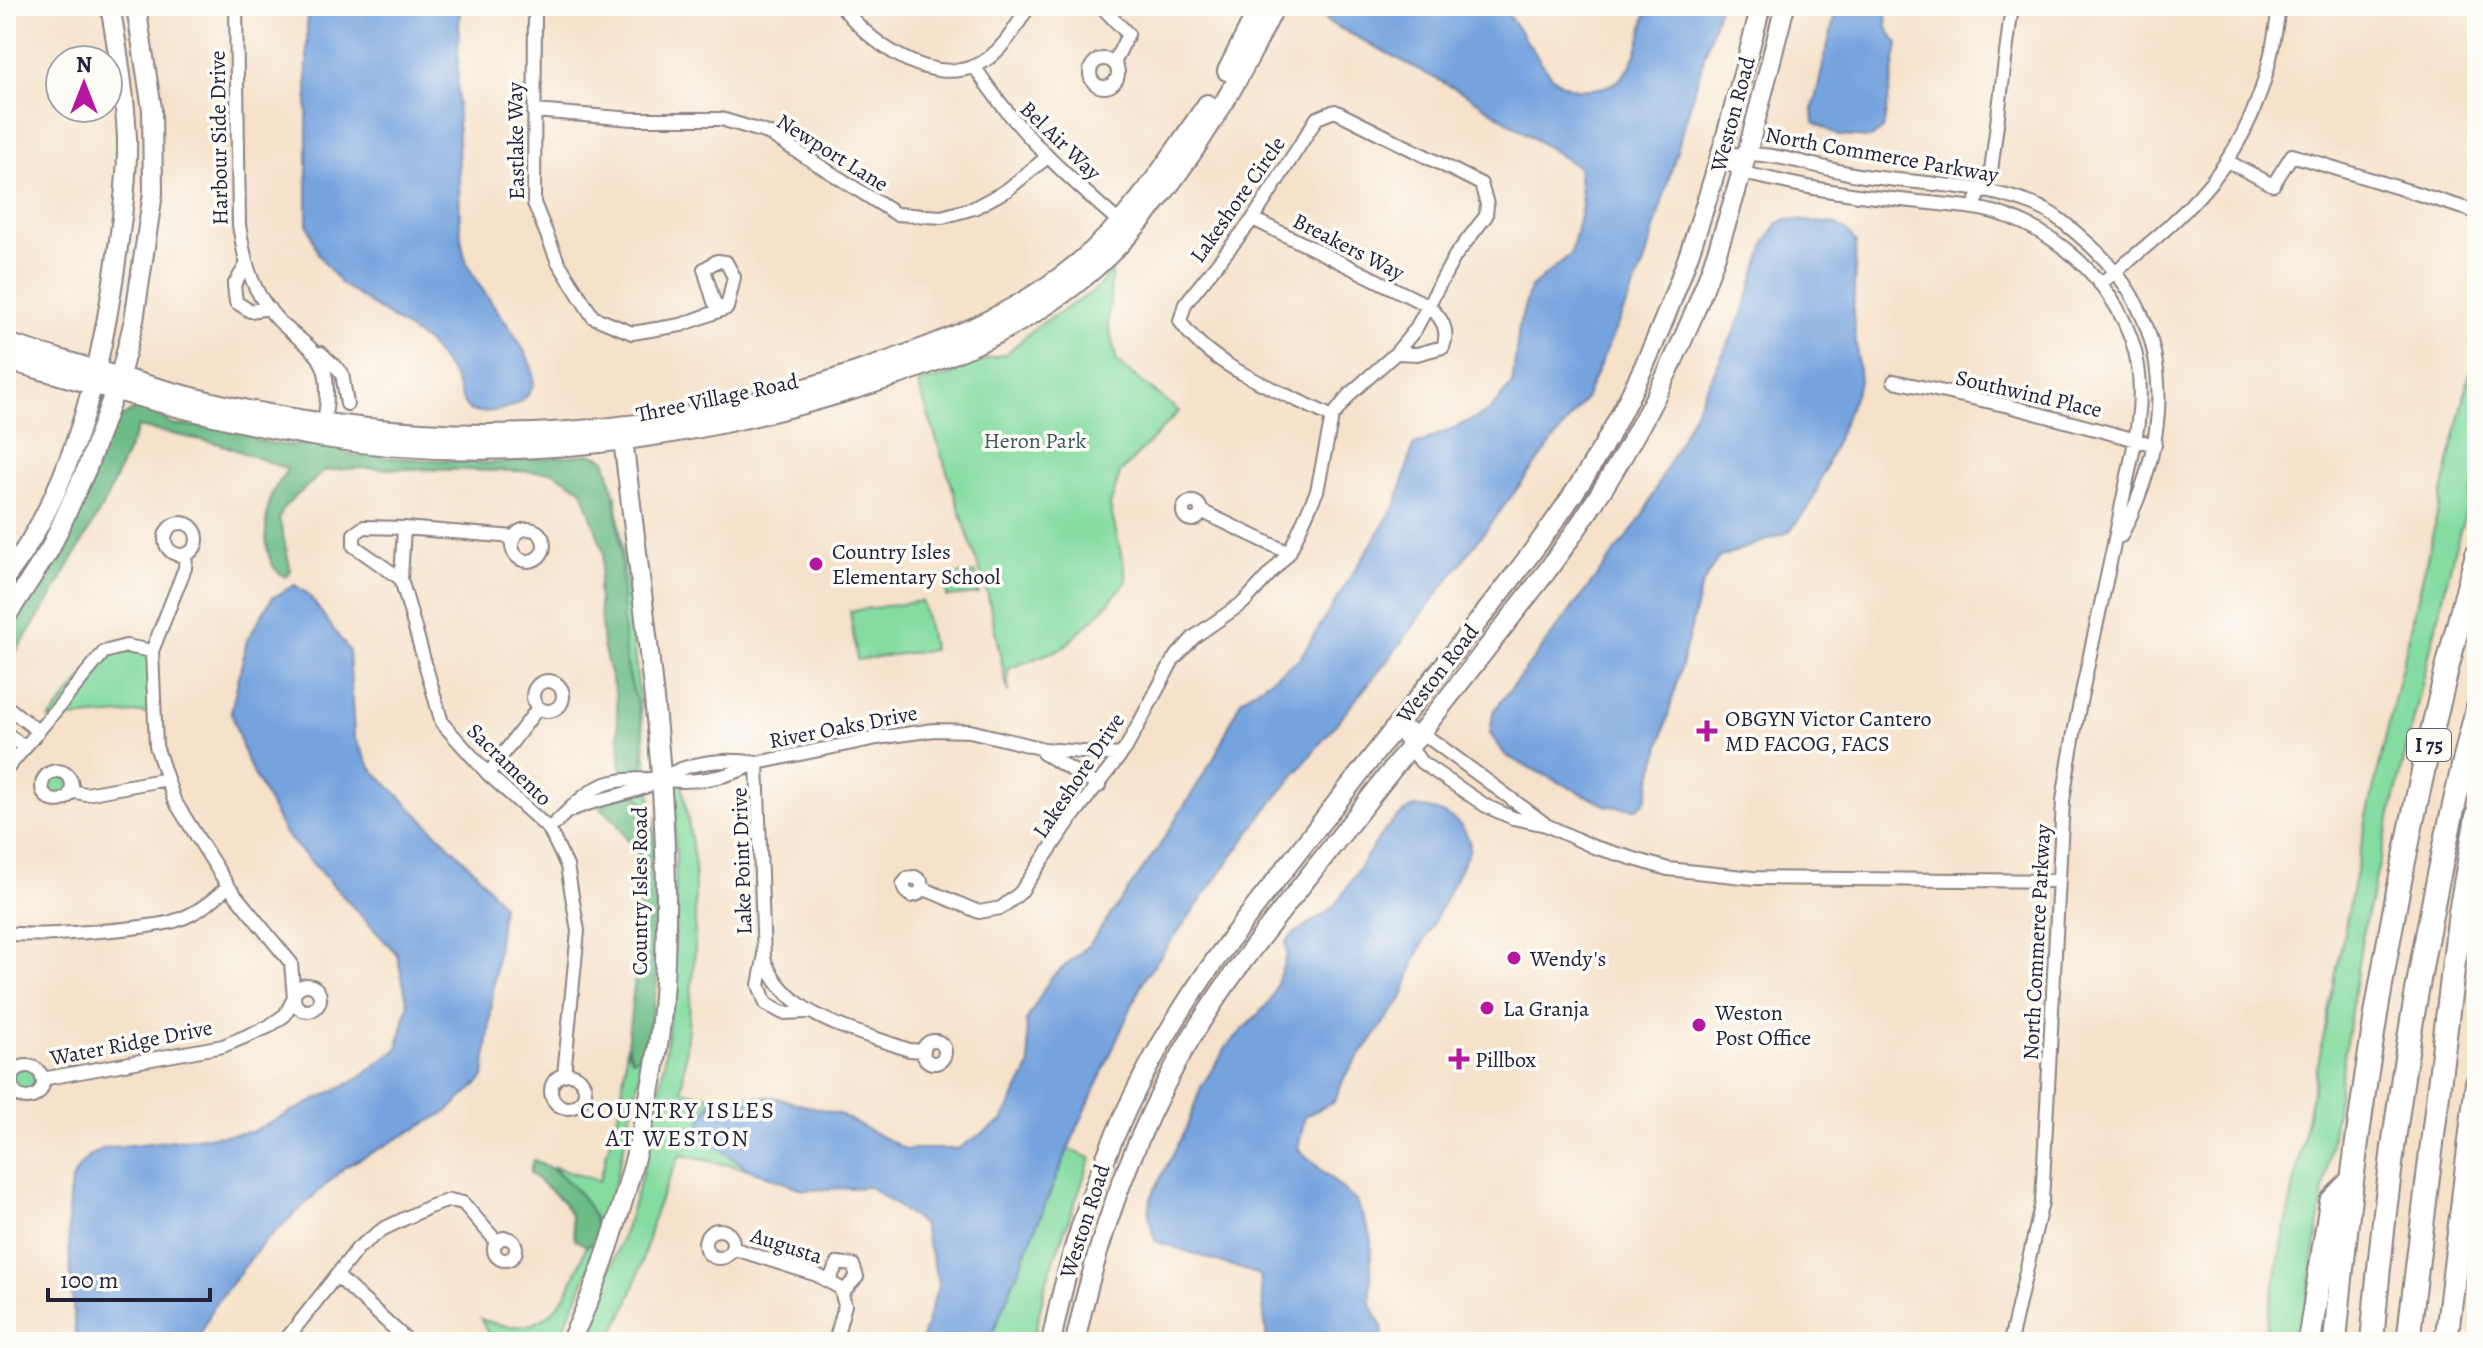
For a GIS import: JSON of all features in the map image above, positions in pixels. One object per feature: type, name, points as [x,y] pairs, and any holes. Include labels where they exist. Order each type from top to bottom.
[{"type":"highway","name":"I 75","points":[[2335,1342],[2350,1182],[2404,858],[2477,554]]},
{"type":"highway","points":[[2372,1342],[2390,1168],[2414,1011],[2445,846],[2477,709]]},
{"type":"highway","points":[[2408,1342],[2463,894],[2477,817]]},
{"type":"highway","points":[[2447,1030],[2477,894]]},
{"type":"highway","points":[[2446,1342],[2477,1082]]},
{"type":"highway","points":[[2309,1342],[2331,1202],[2350,1182]]},
{"type":"main road","points":[[6,577],[23,555],[63,470],[96,377],[121,225],[127,140],[120,63],[110,6]]},
{"type":"main road","points":[[6,617],[50,549],[87,468],[118,383],[134,320],[153,193],[152,109],[136,6]]},
{"type":"main road","name":"Three Village Road","points":[[6,360],[96,377],[240,423],[342,440],[498,449],[751,418],[893,377],[955,354],[1002,333],[1050,304],[1094,269],[1210,99],[1243,45],[1260,6]]},
{"type":"main road","name":"Three Village Road","points":[[1125,227],[1163,194],[1255,50],[1275,6]]},
{"type":"main road","name":"Weston Road","points":[[1051,1342],[1071,1258],[1095,1184],[1152,1060],[1220,953],[1552,525],[1624,409],[1685,273],[1721,156],[1761,6]]},
{"type":"main road","name":"Weston Road","points":[[1075,1342],[1111,1207],[1138,1140],[1177,1062],[1233,974],[1547,571],[1630,446],[1672,365],[1698,304],[1741,172],[1785,6]]},
{"type":"main road","name":"Three Village Road","points":[[6,343],[96,377]]},
{"type":"main road","name":"Three Village Road","points":[[118,383],[324,423],[424,434],[623,434]]},
{"type":"main road","points":[[324,423],[342,440]]},
{"type":"main road","name":"Country Isles Road","points":[[570,1342],[614,1238],[640,1145],[662,1013],[667,894],[661,779],[623,434]]},
{"type":"street","name":"Harbour Side Drive","points":[[236,6],[239,225],[247,264],[269,308],[320,356],[327,373],[329,394],[324,423]]},
{"type":"street","name":"Eastlake Way","points":[[535,6],[534,203],[558,262],[593,317],[632,333],[681,325],[722,310]]},
{"type":"street","points":[[842,6],[856,26],[876,44],[904,59],[936,67],[974,66],[1006,40],[1029,6]]},
{"type":"street","points":[[1101,6],[1128,34],[1114,63]]},
{"type":"street","points":[[1973,208],[1985,189],[1991,171],[2012,6]]},
{"type":"street","points":[[2100,284],[2175,224],[2229,162],[2262,93],[2279,6]]},
{"type":"street","name":"Bel Air Way","points":[[974,66],[1003,112],[1046,158],[1125,227]]},
{"type":"street","name":"Newport Lane","points":[[534,111],[633,119],[721,119],[768,133],[896,214],[942,217],[974,208],[1007,190],[1046,158]]},
{"type":"street","name":"Lakeshore Circle","points":[[1332,417],[1222,360],[1193,340],[1180,321],[1185,304],[1253,219],[1317,118],[1335,111],[1481,184],[1487,204]]},
{"type":"street","name":"North Commerce Parkway","points":[[1721,156],[1747,151],[1862,176],[1985,189],[2035,205],[2056,217],[2117,270],[2151,339],[2159,382],[2155,445],[2139,500],[2116,546]]},
{"type":"street","points":[[2229,162],[2273,185],[2292,155],[2477,212]]},
{"type":"street","name":"North Commerce Parkway","points":[[1721,156],[1741,172],[1843,193],[2005,214],[2058,242],[2100,284],[2121,315],[2138,364],[2140,408],[2135,440],[2116,546],[2072,736],[2057,881],[2042,1202],[2010,1342]]},
{"type":"street","name":"Lakeshore Drive","points":[[922,888],[979,912],[1001,908],[1020,893],[1070,820],[1121,755],[1173,660],[1194,637],[1244,602],[1289,553],[1317,491],[1332,417],[1351,393],[1396,353],[1429,306],[1455,256],[1482,223],[1487,204]]},
{"type":"street","name":"Breakers Way","points":[[1253,219],[1429,306]]},
{"type":"street","points":[[247,264],[234,285],[236,302],[250,311],[269,308]]},
{"type":"street","points":[[1396,353],[1417,354],[1443,347],[1445,327],[1429,306]]},
{"type":"street","name":"Harbour Side Drive","points":[[305,342],[339,367],[346,384],[347,404]]},
{"type":"street","name":"Southwind Place","points":[[1894,381],[2009,406],[2155,445]]},
{"type":"street","points":[[1201,511],[1289,553]]},
{"type":"street","points":[[401,579],[354,546],[354,534],[364,527],[514,537]]},
{"type":"street","name":"Sacramento","points":[[404,528],[401,579],[442,723],[488,774],[549,829],[567,866],[576,907],[575,987],[564,1075]]},
{"type":"street","name":"Water Ridge Drive","points":[[42,1079],[223,1046],[268,1027],[285,1015],[294,998],[291,963],[228,886],[174,800],[156,746],[152,712],[152,651],[185,568],[186,554]]},
{"type":"street","points":[[6,770],[104,652],[126,646],[152,651]]},
{"type":"street","points":[[6,706],[38,731]]},
{"type":"street","points":[[488,774],[538,708]]},
{"type":"street","points":[[1395,727],[1546,825]]},
{"type":"street","name":"River Oaks Drive","points":[[549,829],[567,812],[593,799],[638,790],[676,769],[729,759],[757,763],[934,730],[970,731],[1030,746],[1121,755]]},
{"type":"street","points":[[6,733],[25,748]]},
{"type":"street","points":[[1416,739],[1421,762],[1486,806],[1513,818],[1546,825],[1635,861],[1718,877],[2057,881]]},
{"type":"street","name":"River Oaks Drive","points":[[1030,746],[1099,786]]},
{"type":"street","name":"Lake Point Drive","points":[[757,763],[764,959],[759,985],[766,1004],[783,1013],[807,1012]]},
{"type":"street","points":[[71,791],[86,794],[167,779]]},
{"type":"street","points":[[6,933],[32,935],[172,922],[211,903],[228,886]]},
{"type":"street","name":"Lake Point Drive","points":[[764,959],[784,995],[807,1012],[909,1050],[924,1051]]},
{"type":"street","points":[[284,1342],[358,1248],[383,1229],[443,1201],[463,1203],[497,1242]]},
{"type":"street","name":"Augusta","points":[[732,1248],[829,1280]]},
{"type":"street","points":[[835,1342],[845,1305],[843,1292],[829,1280],[838,1263],[853,1265],[855,1282],[843,1292]]},
{"type":"street","points":[[337,1276],[409,1342]]},
{"type":"green space","name":"Heron Park","points":[[1112,267],[1108,323],[1117,362],[1179,411],[1120,473],[1110,506],[1127,580],[1106,606],[1063,648],[1008,669],[1008,693],[988,596],[918,383],[952,375],[961,366],[1006,354],[1035,328],[1098,288]]},
{"type":"green space","points":[[2477,342],[2477,475],[2455,547],[2363,931],[2301,1342],[2263,1342],[2365,826]]},
{"type":"green space","points":[[140,406],[147,407],[173,425],[213,427],[222,423],[240,428],[255,440],[284,445],[333,443],[351,455],[492,463],[593,454],[605,459],[619,531],[625,653],[644,734],[640,770],[627,778],[621,770],[616,696],[603,646],[598,589],[604,553],[582,490],[553,472],[360,468],[324,471],[285,506],[279,518],[291,571],[286,577],[272,564],[266,529],[271,496],[287,469],[220,444],[138,427],[105,502],[50,599],[6,667],[6,619],[109,425]]},
{"type":"green space","points":[[616,494],[654,827],[649,809],[596,798],[594,786],[627,778],[640,717],[625,657]]},
{"type":"green space","points":[[976,573],[979,594],[947,597],[945,576]]},
{"type":"green space","points":[[922,601],[933,650],[857,660],[850,611]]},
{"type":"green space","points":[[152,651],[152,712],[49,719],[104,652]]},
{"type":"green space","points":[[57,771],[68,775],[72,786],[68,797],[57,801],[46,797],[42,786],[46,775]]},
{"type":"green space","points":[[673,781],[682,783],[695,865],[695,950],[682,1090],[713,1097],[696,1131],[748,1169],[680,1155],[657,1206],[637,1280],[617,1326],[607,1342],[578,1342],[614,1258],[637,1191],[662,1076],[674,957]]},
{"type":"green space","points":[[638,795],[649,809],[654,827],[659,944],[658,973],[648,1030],[639,1057],[632,1059],[627,1044],[639,945],[638,856],[615,821],[593,799]]},
{"type":"green space","points":[[649,1033],[613,1192],[589,1269],[574,1306],[555,1342],[492,1342],[481,1319],[504,1326],[523,1326],[552,1312],[571,1283],[586,1246],[596,1242],[563,1177],[553,1167],[599,1181],[621,1103],[627,1044],[629,1055],[639,1057]]},
{"type":"green space","points":[[27,1066],[38,1071],[43,1082],[38,1093],[27,1098],[16,1093],[11,1082],[16,1071]]},
{"type":"green space","points":[[1068,1149],[1091,1158],[1046,1282],[1033,1342],[989,1342]]},
{"type":"green space","points":[[533,1160],[556,1172],[578,1192],[593,1217],[596,1242],[586,1246],[575,1239],[571,1216],[563,1202],[530,1173]]},
{"type":"water","points":[[307,6],[460,6],[458,113],[461,238],[471,271],[518,340],[533,372],[533,385],[529,393],[515,405],[487,412],[470,411],[464,404],[454,377],[429,344],[340,283],[318,254],[307,223]]},
{"type":"water","points":[[1321,6],[1500,6],[1556,80],[1575,89],[1585,89],[1607,86],[1627,71],[1638,47],[1648,6],[1719,6],[1644,264],[1585,399],[1384,665],[1266,810],[1144,979],[1068,1149],[989,1342],[921,1342],[939,1283],[922,1224],[870,1187],[804,1190],[748,1169],[696,1131],[713,1097],[773,1097],[839,1114],[905,1149],[957,1149],[1002,1121],[1030,1066],[1026,1021],[1050,979],[1089,945],[1158,848],[1214,758],[1241,700],[1300,658],[1397,503],[1413,446],[1487,413],[1512,385],[1519,326],[1530,288],[1571,254],[1582,206],[1578,167],[1467,95],[1328,22]]},
{"type":"water","points":[[1837,6],[1890,6],[1886,10],[1887,28],[1898,44],[1883,129],[1871,138],[1839,136],[1814,122],[1813,108]]},
{"type":"water","points":[[1787,219],[1834,224],[1847,231],[1856,243],[1853,314],[1860,381],[1811,504],[1789,532],[1718,558],[1702,585],[1646,800],[1637,809],[1607,806],[1506,756],[1490,734],[1493,712],[1642,517],[1743,314],[1765,244],[1778,223]]},
{"type":"water","points":[[295,585],[308,594],[349,651],[354,736],[371,768],[477,873],[502,905],[484,1078],[447,1112],[345,1167],[263,1243],[213,1307],[197,1342],[76,1342],[70,1257],[70,1190],[73,1178],[86,1160],[104,1148],[251,1132],[354,1081],[397,1049],[408,1005],[397,954],[285,834],[246,759],[231,712],[247,640],[272,598]]},
{"type":"water","points":[[1415,807],[1434,810],[1452,818],[1465,831],[1470,849],[1415,960],[1403,997],[1345,1076],[1334,1102],[1305,1116],[1298,1149],[1356,1201],[1371,1236],[1371,1305],[1382,1327],[1383,1342],[1267,1342],[1260,1275],[1155,1241],[1149,1216],[1151,1197],[1187,1126],[1201,1087],[1228,1045],[1270,1002],[1287,955],[1286,942],[1332,908],[1382,834],[1403,813]]},
{"type":"place","name":"Country Isles Elementary School","points":[[816,564]]},
{"type":"place","name":"OBGYN Victor Cantero MD FACOG, FACS","points":[[1707,731]]},
{"type":"place","name":"Wendy's","points":[[1514,958]]},
{"type":"place","name":"La Granja","points":[[1487,1008]]},
{"type":"place","name":"Weston Post Office","points":[[1699,1025]]},
{"type":"place","name":"Pillbox","points":[[1459,1059]]},
{"type":"district","name":"COUNTRY ISLES AT WESTON","points":[[678,1124]]}]
